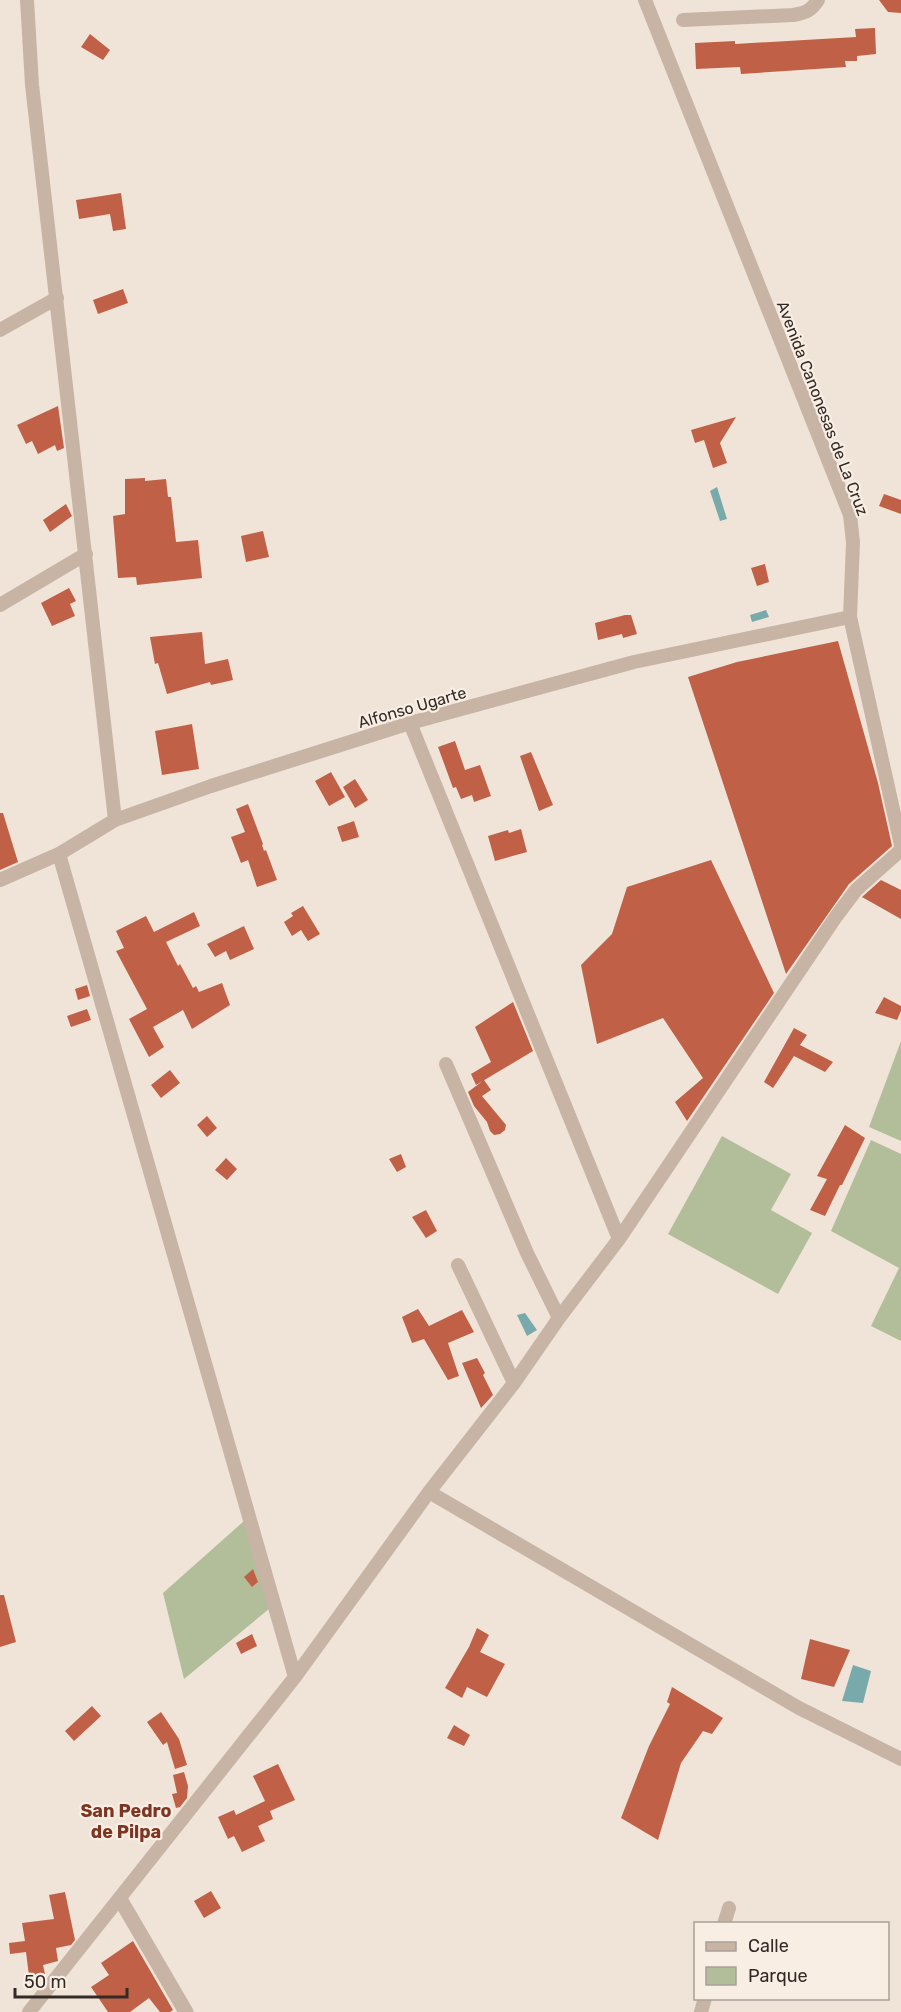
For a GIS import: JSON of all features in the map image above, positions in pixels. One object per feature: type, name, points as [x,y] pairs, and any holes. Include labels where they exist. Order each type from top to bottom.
[{"type":"street","points":[[27,0],[32,85],[115,820]]},
{"type":"street","name":"Avenida Canonesas de La Cruz","points":[[645,0],[850,516],[853,542],[850,616],[901,848]]},
{"type":"street","points":[[683,20],[793,15],[812,9],[818,0]]},
{"type":"street","points":[[0,330],[57,298]]},
{"type":"street","points":[[0,605],[86,554]]},
{"type":"street","name":"Alfonso Ugarte","points":[[0,880],[59,854],[115,820],[210,786],[410,723],[634,662],[850,616]]},
{"type":"street","points":[[410,723],[619,1239]]},
{"type":"street","points":[[29,2012],[295,1677],[429,1492],[514,1383],[559,1318],[619,1239],[835,918],[856,890],[901,848]]},
{"type":"street","points":[[59,854],[295,1677]]},
{"type":"street","points":[[446,1064],[527,1253],[559,1318]]},
{"type":"street","points":[[458,1265],[514,1383]]},
{"type":"street","points":[[429,1492],[799,1708],[901,1759]]},
{"type":"street","points":[[120,1899],[186,2012]]},
{"type":"street","points":[[724,1922],[729,1908]]},
{"type":"green space","points":[[901,1041],[901,1141],[869,1127]]},
{"type":"green space","points":[[722,1136],[791,1174],[771,1210],[812,1233],[778,1294],[668,1234]]},
{"type":"green space","points":[[871,1140],[901,1154],[901,1341],[871,1326],[899,1268],[831,1231]]},
{"type":"green space","points":[[244,1521],[269,1609],[184,1679],[163,1593]]},
{"type":"water","points":[[717,487],[727,519],[720,521],[710,491]]},
{"type":"water","points":[[766,610],[769,617],[752,622],[750,615]]},
{"type":"water","points":[[525,1313],[537,1330],[527,1336],[517,1315]]},
{"type":"water","points":[[853,1665],[871,1671],[863,1703],[842,1701]]},
{"type":"building","points":[[879,0],[901,0],[901,13],[888,12]]},
{"type":"building","points":[[875,28],[876,54],[857,56],[857,61],[845,61],[846,67],[741,74],[740,67],[696,69],[695,43],[735,41],[735,44],[856,37],[855,29]]},
{"type":"building","points":[[90,34],[110,50],[103,60],[81,47]]},
{"type":"building","points":[[121,193],[126,229],[113,231],[110,214],[79,219],[76,200]]},
{"type":"building","points":[[123,289],[128,303],[98,314],[93,300]]},
{"type":"building","points":[[58,406],[64,448],[57,451],[55,445],[38,454],[32,441],[26,444],[17,425]]},
{"type":"building","points":[[736,417],[720,443],[727,463],[713,468],[704,440],[695,443],[691,430]]},
{"type":"building","points":[[145,478],[145,481],[166,479],[168,497],[171,497],[176,542],[198,540],[202,578],[137,585],[136,577],[118,578],[113,516],[125,514],[125,479]]},
{"type":"building","points":[[884,494],[901,500],[901,514],[879,506]]},
{"type":"building","points":[[66,504],[72,516],[50,532],[43,520]]},
{"type":"building","points":[[263,531],[269,557],[246,562],[241,536]]},
{"type":"building","points":[[765,564],[769,582],[757,586],[751,568]]},
{"type":"building","points":[[69,588],[76,601],[70,604],[75,616],[52,626],[41,603]]},
{"type":"building","points":[[631,615],[637,634],[623,638],[622,634],[598,640],[595,623]]},
{"type":"building","points":[[202,632],[205,664],[228,659],[233,680],[211,685],[210,682],[167,694],[158,663],[155,664],[150,637]]},
{"type":"building","points":[[838,641],[878,783],[892,846],[849,884],[786,974],[688,677],[737,662]]},
{"type":"building","points":[[192,724],[199,769],[162,775],[155,731]]},
{"type":"building","points":[[455,741],[465,770],[480,765],[491,796],[474,802],[472,795],[461,799],[456,787],[453,788],[438,747]]},
{"type":"building","points":[[531,752],[553,805],[539,811],[520,756]]},
{"type":"building","points":[[331,772],[345,797],[329,806],[315,781]]},
{"type":"building","points":[[355,779],[368,800],[355,808],[343,787]]},
{"type":"building","points":[[248,804],[264,851],[266,850],[277,880],[257,887],[248,860],[241,863],[231,837],[245,832],[236,809]]},
{"type":"building","points":[[0,813],[3,813],[18,862],[0,870]]},
{"type":"building","points":[[354,821],[359,837],[342,842],[337,827]]},
{"type":"building","points":[[521,829],[527,852],[495,861],[488,836]]},
{"type":"building","points":[[711,860],[774,993],[687,1121],[675,1102],[703,1078],[663,1018],[597,1044],[581,965],[612,934],[627,887]]},
{"type":"building","points":[[881,880],[901,890],[901,919],[862,897]]},
{"type":"building","points":[[303,906],[320,934],[308,941],[301,930],[292,936],[284,922],[293,916],[291,913]]},
{"type":"building","points":[[194,912],[200,926],[166,942],[193,988],[196,986],[199,992],[222,983],[230,1005],[192,1029],[183,1010],[153,1027],[164,1047],[149,1057],[129,1019],[147,1009],[116,951],[124,948],[116,931],[146,916],[154,932]]},
{"type":"building","points":[[244,926],[254,949],[230,960],[226,951],[215,957],[207,944]]},
{"type":"building","points":[[87,985],[90,996],[78,1000],[75,989]]},
{"type":"building","points":[[884,997],[901,1006],[897,1020],[875,1013]]},
{"type":"building","points":[[513,1002],[533,1051],[476,1085],[471,1074],[491,1062],[475,1027]]},
{"type":"building","points":[[87,1009],[91,1020],[71,1027],[67,1016]]},
{"type":"building","points":[[794,1028],[807,1035],[800,1045],[833,1062],[825,1072],[794,1056],[773,1088],[764,1082]]},
{"type":"building","points":[[170,1070],[180,1083],[161,1098],[151,1085]]},
{"type":"building","points":[[484,1080],[491,1090],[482,1096],[506,1125],[505,1130],[500,1134],[494,1135],[490,1131],[487,1122],[474,1106],[468,1092]]},
{"type":"building","points":[[207,1116],[217,1128],[207,1137],[197,1125]]},
{"type":"building","points":[[845,1125],[865,1138],[825,1216],[810,1210],[827,1179],[817,1176]]},
{"type":"building","points":[[401,1154],[406,1167],[397,1172],[389,1159]]},
{"type":"building","points":[[226,1158],[237,1169],[227,1180],[215,1170]]},
{"type":"building","points":[[426,1210],[437,1231],[426,1238],[412,1217]]},
{"type":"building","points":[[418,1309],[429,1326],[462,1310],[474,1332],[448,1343],[459,1376],[448,1380],[424,1339],[412,1343],[402,1317]]},
{"type":"building","points":[[477,1358],[493,1395],[481,1408],[462,1363]]},
{"type":"building","points":[[253,1569],[258,1582],[252,1587],[244,1577]]},
{"type":"building","points":[[0,1595],[4,1595],[16,1642],[0,1647]]},
{"type":"building","points":[[477,1628],[489,1635],[480,1652],[505,1664],[487,1697],[467,1687],[462,1698],[445,1688],[469,1647]]},
{"type":"building","points":[[252,1634],[257,1646],[241,1654],[236,1643]]},
{"type":"building","points":[[810,1639],[850,1650],[834,1687],[801,1679]]},
{"type":"building","points":[[672,1687],[723,1718],[712,1734],[703,1731],[681,1763],[658,1840],[621,1818],[649,1746],[670,1704],[667,1702]]},
{"type":"building","points":[[92,1706],[101,1716],[74,1741],[65,1731]]},
{"type":"building","points":[[161,1712],[179,1739],[187,1765],[175,1769],[167,1742],[163,1745],[147,1722]]},
{"type":"building","points":[[454,1725],[470,1735],[464,1746],[447,1738]]},
{"type":"building","points":[[278,1764],[295,1800],[270,1811],[273,1819],[258,1826],[265,1841],[242,1852],[234,1836],[228,1839],[218,1817],[234,1810],[236,1815],[265,1801],[253,1776]]},
{"type":"building","points":[[184,1772],[188,1786],[187,1798],[180,1807],[176,1808],[172,1794],[177,1793],[173,1775]]},
{"type":"building","points":[[211,1891],[221,1908],[204,1918],[194,1901]]},
{"type":"building","points":[[65,1892],[75,1940],[71,1945],[56,1948],[58,1961],[43,1965],[45,1974],[29,1976],[26,1952],[10,1954],[9,1943],[25,1941],[22,1923],[54,1919],[49,1895]]},
{"type":"building","points":[[133,1941],[173,2010],[170,2012],[160,2012],[149,1998],[130,2012],[108,2012],[91,1987],[109,1975],[101,1963]]},
{"type":"district","name":"San Pedro de Pilpa","points":[[126,1821]]}]
